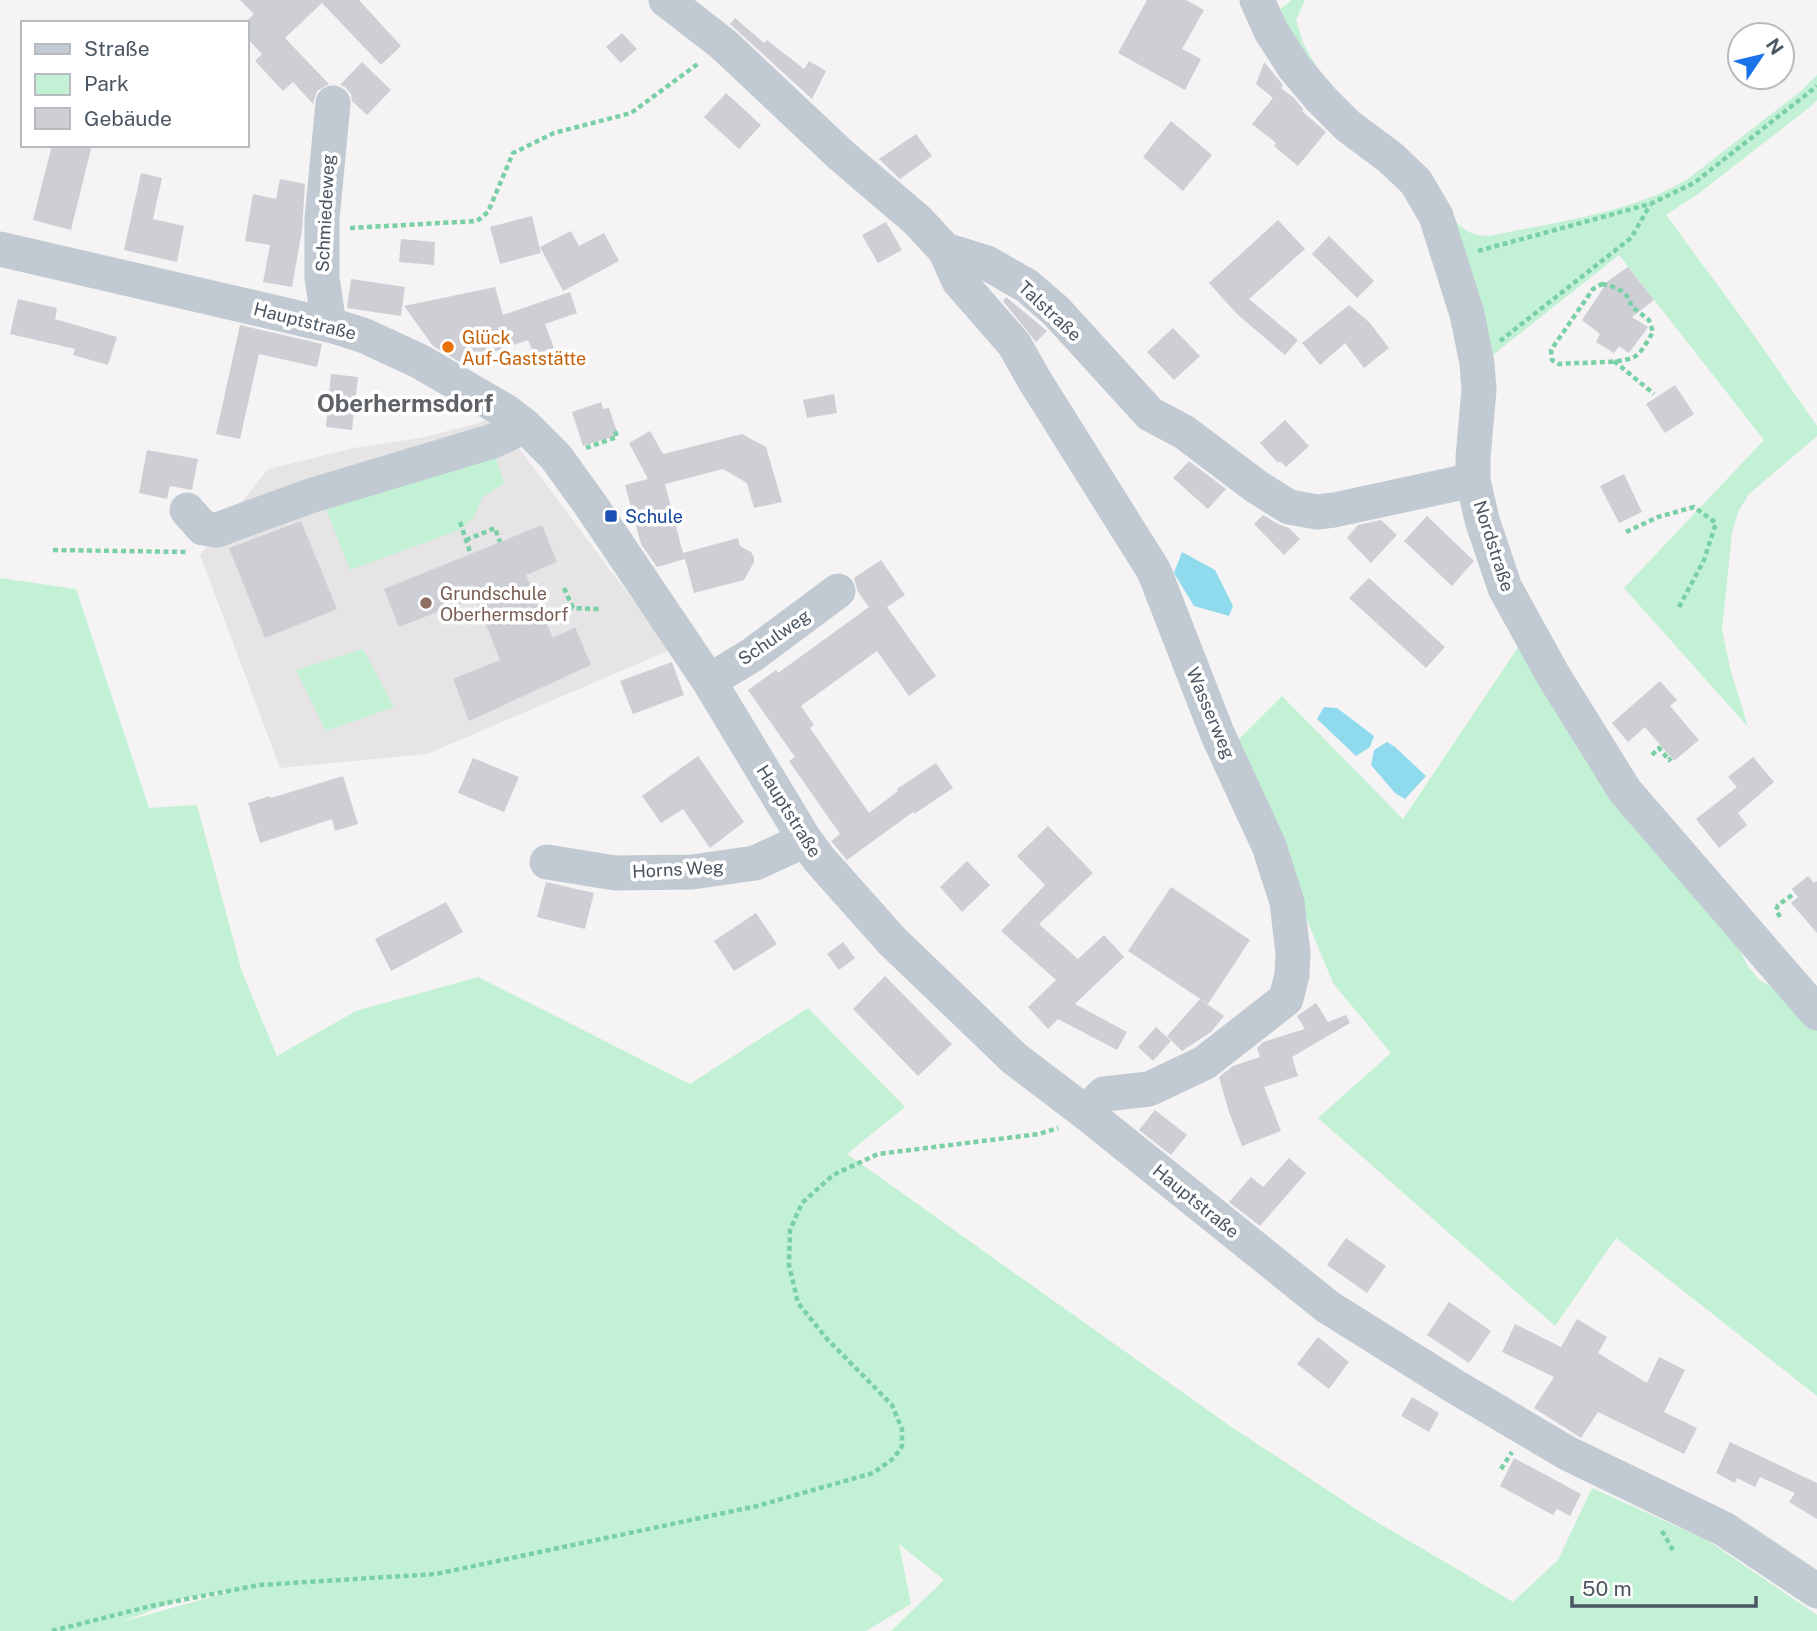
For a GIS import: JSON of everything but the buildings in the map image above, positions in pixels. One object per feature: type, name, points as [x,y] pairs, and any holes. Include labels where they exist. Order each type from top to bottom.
[{"type":"street","name":"Talstraße","points":[[666,0],[723,44],[842,156],[917,220],[945,250],[987,263],[1027,286],[1056,312],[1150,414],[1184,432],[1257,487],[1289,507],[1317,512],[1334,510],[1473,480]]},
{"type":"street","name":"Nordstraße","points":[[1257,0],[1271,31],[1294,67],[1348,126],[1391,158],[1416,182],[1436,216],[1467,314],[1477,363],[1479,390],[1473,480],[1482,520],[1505,588],[1625,791],[1806,1001]]},
{"type":"street","name":"Schmiedeweg","points":[[324,323],[327,311],[321,278],[321,229],[333,103]]},
{"type":"street","name":"Hauptstraße","points":[[0,249],[324,323],[365,336],[419,361],[507,412],[556,457],[583,493],[709,681],[819,859],[892,941],[1015,1059],[1328,1307],[1567,1453],[1724,1529],[1817,1591]]},
{"type":"street","name":"Wasserweg","points":[[945,250],[958,281],[1014,344],[1154,571],[1217,733],[1269,846],[1287,902],[1293,953],[1292,975],[1286,999],[1204,1063],[1149,1089],[1104,1094],[1085,1112]]},
{"type":"street","points":[[187,510],[203,528],[217,530],[310,496],[493,441],[525,426]]},
{"type":"street","name":"Schulweg","points":[[709,681],[752,655],[838,591]]},
{"type":"street","name":"Horns Weg","points":[[547,862],[615,873],[692,872],[755,863],[805,840]]},
{"type":"path","points":[[321,229],[477,221],[488,212],[513,153],[554,132],[631,113],[723,44]]},
{"type":"path","points":[[1449,257],[1485,250],[1650,204],[1694,183],[1817,86]]},
{"type":"path","points":[[1477,363],[1500,341],[1631,238],[1650,204]]},
{"type":"path","points":[[1613,360],[1633,358],[1643,349],[1653,332],[1649,320],[1631,306],[1630,300],[1614,286],[1602,285],[1593,289],[1551,350],[1552,360],[1559,364],[1613,360],[1654,394]]},
{"type":"path","points":[[575,452],[617,437],[614,428]]},
{"type":"path","points":[[1626,532],[1658,517],[1694,507],[1716,523],[1704,560],[1678,609]]},
{"type":"path","points":[[460,522],[470,552]]},
{"type":"path","points":[[466,540],[495,528],[500,542]]},
{"type":"path","points":[[53,550],[187,552],[207,541],[217,530]]},
{"type":"path","points":[[564,587],[573,608],[599,609]]},
{"type":"path","points":[[1652,755],[1659,748],[1670,760],[1671,758]]},
{"type":"path","points":[[1780,917],[1776,910],[1778,905],[1795,892]]},
{"type":"path","points":[[52,1631],[151,1606],[259,1585],[436,1574],[757,1506],[873,1473],[894,1458],[902,1446],[902,1429],[892,1405],[827,1339],[798,1303],[789,1265],[790,1230],[802,1203],[833,1175],[878,1154],[1039,1134],[1066,1125],[1085,1112]]},
{"type":"shaded area","name":"Grundschule Oberhermsdorf","points":[[486,419],[515,443],[670,650],[427,754],[280,768],[200,555],[268,469],[354,448],[420,438]]},
{"type":"green space","points":[[1292,0],[1305,0],[1296,20],[1303,43],[1318,69],[1275,13]]},
{"type":"green space","points":[[1817,75],[1817,100],[1810,107],[1698,194],[1666,215],[1817,426],[1817,436],[1749,494],[1738,512],[1732,533],[1722,629],[1730,668],[1748,727],[1624,588],[1764,440],[1619,255],[1489,358],[1440,198],[1459,225],[1471,233],[1489,236],[1592,215],[1644,200],[1689,178],[1801,91]]},
{"type":"green space","points":[[494,452],[504,483],[482,498],[474,517],[459,530],[350,570],[326,509]]},
{"type":"green space","points":[[0,578],[76,589],[149,808],[197,805],[242,972],[277,1056],[356,1011],[478,977],[690,1084],[808,1008],[905,1107],[847,1154],[1227,1424],[1365,1515],[1513,1602],[1558,1560],[1592,1488],[1707,1540],[1817,1615],[1817,1631],[891,1631],[944,1580],[899,1544],[911,1604],[866,1631],[0,1631]],"holes":[[[229,1592],[118,1623],[185,1598]]]},
{"type":"green space","points":[[1521,643],[1726,920],[1747,965],[1759,980],[1785,993],[1817,1030],[1817,1396],[1616,1238],[1555,1326],[1318,1118],[1391,1053],[1333,983],[1234,744],[1282,696],[1403,819]]},
{"type":"green space","points":[[363,649],[394,707],[326,731],[296,670]]},
{"type":"water","points":[[1182,552],[1215,570],[1233,606],[1229,616],[1194,606],[1174,573]]},
{"type":"water","points":[[1324,707],[1337,708],[1374,736],[1370,747],[1356,756],[1317,719]]},
{"type":"water","points":[[1387,742],[1426,776],[1405,799],[1395,793],[1371,765],[1374,750]]},
{"type":"place","name":"Glück Auf-Gaststätte","points":[[448,347]]},
{"type":"place","name":"Schule","points":[[611,516]]},
{"type":"place","name":"Grundschule Oberhermsdorf","points":[[426,603]]},
{"type":"district","name":"Oberhermsdorf","points":[[405,403]]}]
